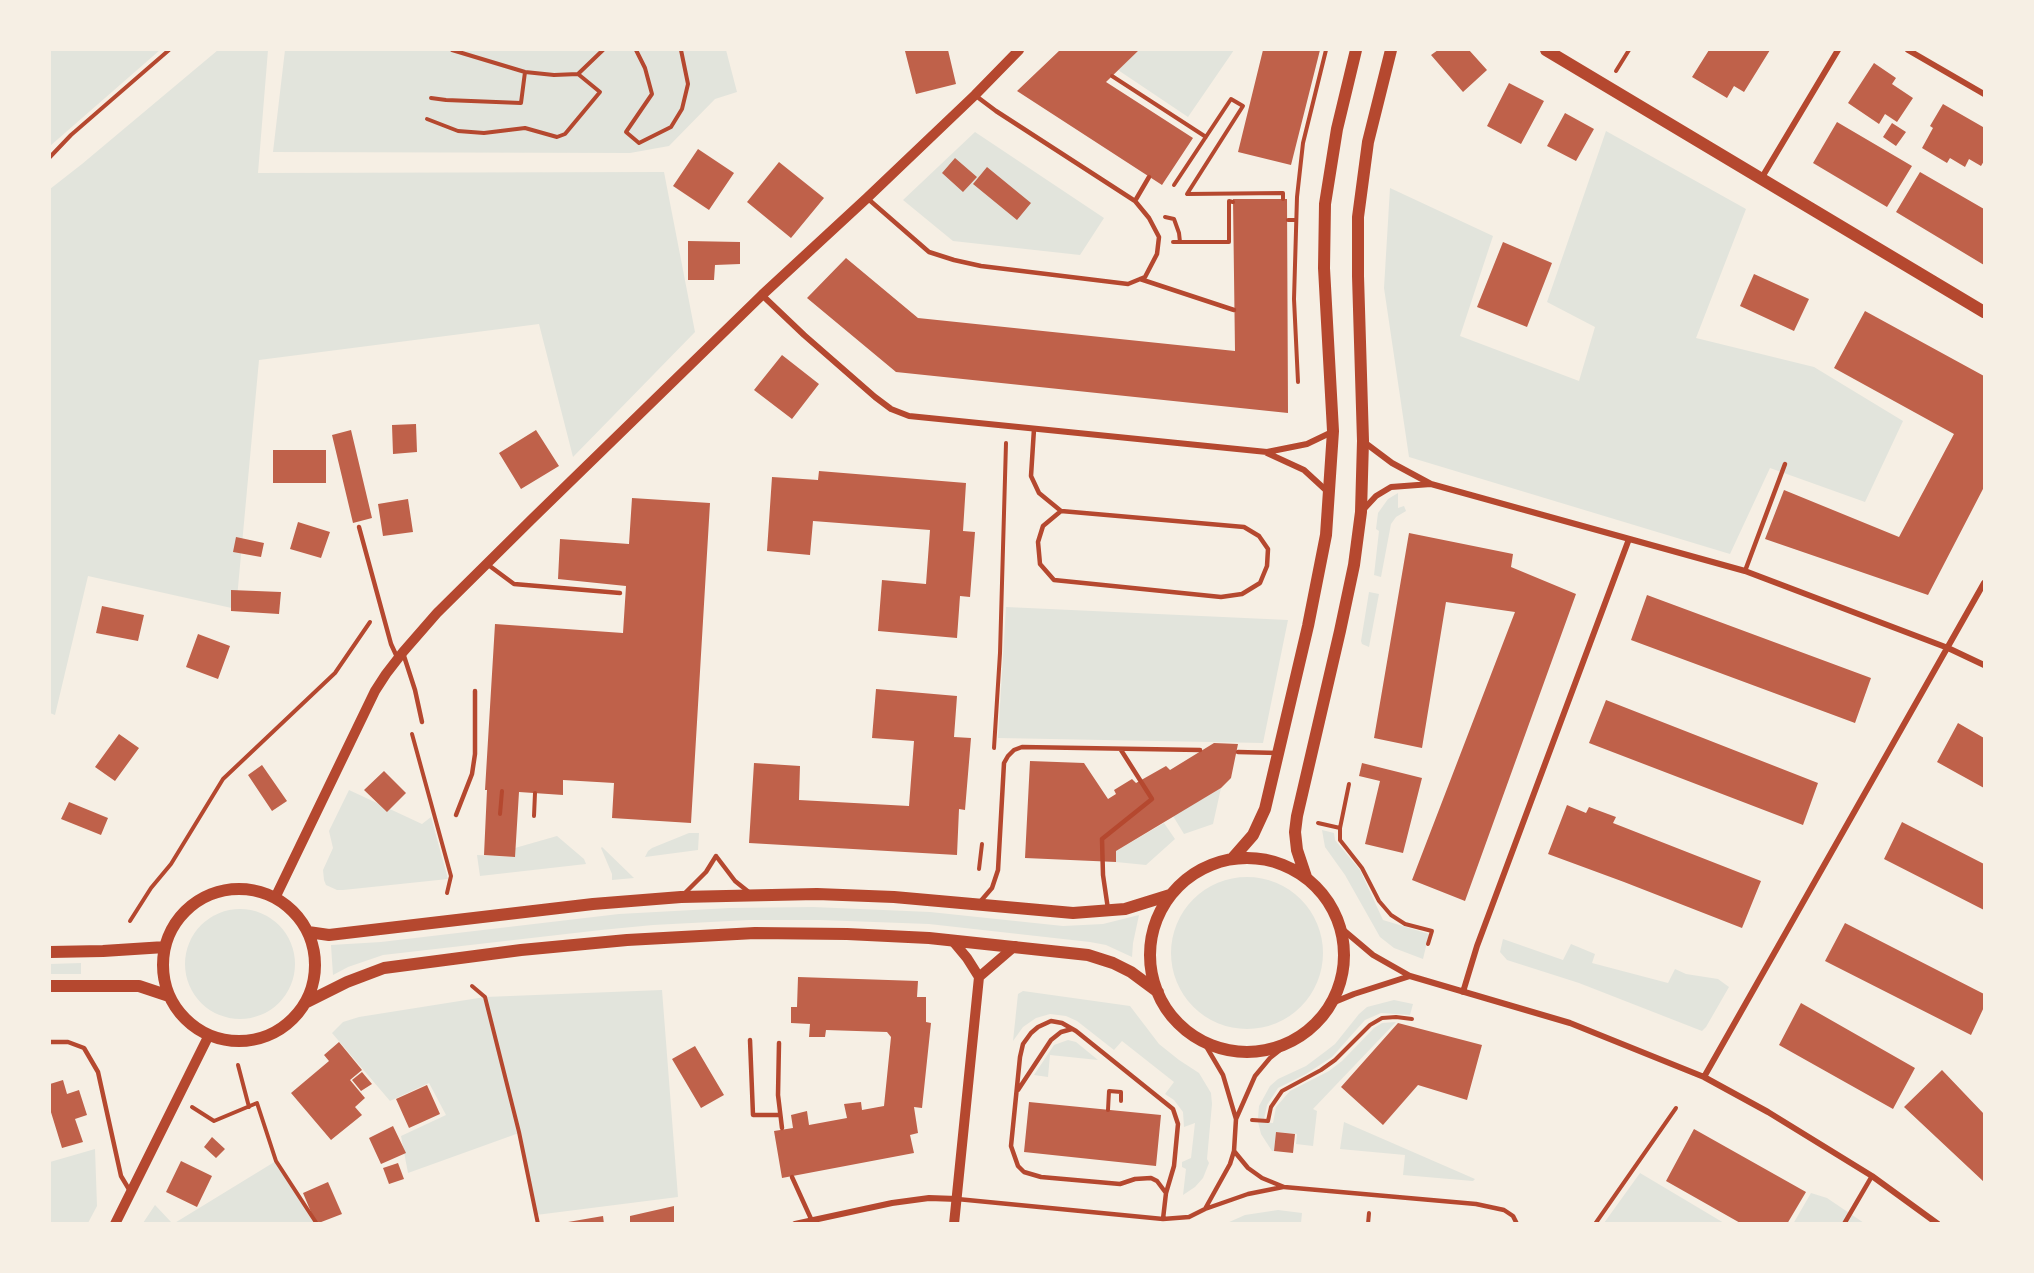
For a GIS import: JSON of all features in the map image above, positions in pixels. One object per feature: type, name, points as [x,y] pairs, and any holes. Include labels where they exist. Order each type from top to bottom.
[{"type":"main road","points":[[1232,859],[1253,835],[1265,809],[1326,535],[1333,431],[1324,268],[1325,204],[1337,129],[1356,50]]},
{"type":"main road","points":[[1306,877],[1297,850],[1295,832],[1297,816],[1354,565],[1361,512],[1363,441],[1358,218],[1368,142],[1391,50]]},
{"type":"main road","points":[[1546,50],[1984,312]]},
{"type":"main road","points":[[308,932],[329,935],[593,904],[681,897],[752,895],[817,894],[883,897],[1073,913],[1108,912],[1137,907],[1170,895],[1194,874],[1208,866],[1232,859],[1256,858],[1280,863],[1306,877],[1333,907],[1341,928],[1344,967],[1332,1003],[1314,1026],[1289,1043],[1261,1051],[1231,1051],[1203,1041],[1189,1032],[1176,1021],[1158,993],[1150,959],[1155,926],[1170,895]]},
{"type":"main road","points":[[237,889],[257,891],[275,898],[300,918],[308,932],[315,955],[315,979],[307,1002],[293,1020],[275,1033],[254,1041],[231,1041],[209,1035],[191,1024],[176,1009],[169,996],[163,969],[165,947],[172,929],[184,913],[199,901],[217,892],[237,889]]},
{"type":"main road","points":[[307,1002],[347,982],[384,968],[627,939],[755,933],[847,934],[952,940],[1088,955],[1131,972],[1158,993]]},
{"type":"main road","points":[[50,952],[165,947]]},
{"type":"main road","points":[[50,986],[139,986],[169,996]]},
{"type":"street","points":[[275,898],[375,691],[400,655],[437,613],[762,295],[867,198],[1019,50]]},
{"type":"street","points":[[1761,179],[1838,50]]},
{"type":"street","points":[[1908,50],[1984,94]]},
{"type":"street","points":[[762,295],[804,335],[891,409],[909,416],[1267,452],[1307,444],[1333,431]]},
{"type":"street","points":[[1363,441],[1392,463],[1431,484],[1745,571],[1948,648],[1984,665]]},
{"type":"street","points":[[1267,452],[1304,470],[1329,493]]},
{"type":"street","points":[[1361,512],[1376,496],[1392,488],[1431,484]]},
{"type":"street","points":[[1464,992],[1477,946],[1629,539]]},
{"type":"street","points":[[1704,1077],[1984,583]]},
{"type":"street","points":[[1341,928],[1373,955],[1410,976],[1570,1023],[1704,1077],[1768,1112],[1872,1176],[1938,1224]]},
{"type":"street","points":[[952,940],[979,977],[954,1224]]},
{"type":"street","points":[[979,977],[1015,946]]},
{"type":"street","points":[[1332,1003],[1410,976]]},
{"type":"street","points":[[115,1224],[209,1035]]},
{"type":"street","points":[[795,1224],[892,1203],[929,1198],[957,1199]]},
{"type":"lane","points":[[867,198],[929,252],[954,260],[981,266],[1128,284],[1145,277],[1157,254],[1159,237],[1149,218],[1135,201],[975,95]]},
{"type":"lane","points":[[1135,201],[1149,177]]},
{"type":"lane","points":[[1140,279],[1234,310]]},
{"type":"lane","points":[[1034,429],[1031,476],[1039,493],[1061,511],[1244,527],[1259,536],[1268,549],[1267,566],[1260,583],[1242,594],[1221,597],[1054,580],[1040,564],[1038,542],[1043,526],[1061,511]]},
{"type":"lane","points":[[1745,571],[1785,464]]},
{"type":"lane","points":[[359,527],[391,644],[400,655],[415,690],[422,722]]},
{"type":"lane","points":[[487,564],[514,584],[620,593]]},
{"type":"lane","points":[[456,815],[472,774],[475,754],[475,691]]},
{"type":"lane","points":[[978,904],[992,888],[998,870],[1004,763],[1014,750],[1022,747],[1200,750]]},
{"type":"lane","points":[[1108,912],[1103,875],[1102,839],[1152,800],[1121,750]]},
{"type":"lane","points":[[1238,752],[1278,753]]},
{"type":"lane","points":[[681,897],[702,877],[716,856],[735,881],[752,895]]},
{"type":"lane","points":[[1163,1219],[1166,1193],[1174,1166],[1178,1124],[1173,1109],[1072,1029],[1062,1023],[1051,1022],[1038,1026],[1023,1044],[1016,1091],[1011,1146],[1014,1159],[1023,1172],[1041,1177],[1120,1184],[1135,1179],[1151,1178],[1157,1181],[1166,1193]]},
{"type":"lane","points":[[1016,1091],[1051,1040],[1061,1032],[1072,1029]]},
{"type":"lane","points":[[750,1040],[753,1115],[780,1115]]},
{"type":"lane","points":[[1203,1041],[1223,1075],[1236,1119],[1234,1151],[1230,1164],[1205,1209]]},
{"type":"lane","points":[[50,1042],[68,1042],[84,1048],[98,1072],[121,1176],[130,1191]]},
{"type":"lane","points":[[779,1043],[778,1095],[782,1128]]},
{"type":"lane","points":[[1236,1119],[1255,1076],[1270,1058],[1289,1043]]},
{"type":"lane","points":[[1234,1151],[1248,1168],[1262,1178],[1284,1187]]},
{"type":"lane","points":[[1844,1224],[1872,1176]]},
{"type":"lane","points":[[792,1178],[812,1221]]},
{"type":"lane","points":[[957,1199],[1163,1219],[1189,1217],[1248,1194],[1284,1187],[1476,1204],[1504,1210],[1513,1216],[1517,1224]]},
{"type":"path","points":[[50,157],[71,135],[169,50]]},
{"type":"path","points":[[452,50],[525,72],[554,75],[578,74],[603,50]]},
{"type":"path","points":[[636,50],[645,68],[652,94],[626,132],[639,143],[671,127],[682,109],[688,84],[681,50]]},
{"type":"path","points":[[1298,382],[1294,299],[1296,220],[1303,143],[1326,50]]},
{"type":"path","points":[[1616,71],[1629,50]]},
{"type":"path","points":[[431,98],[521,103],[525,72]]},
{"type":"path","points":[[427,119],[458,131],[484,133],[525,128],[557,137],[565,134],[600,92],[578,74]]},
{"type":"path","points":[[1112,75],[1206,137]]},
{"type":"path","points":[[1174,185],[1231,99],[1243,106],[1187,194],[1283,194],[1283,199]]},
{"type":"path","points":[[1158,242],[1229,242],[1229,201],[1233,202]]},
{"type":"path","points":[[1161,211],[1164,217],[1174,219],[1180,242]]},
{"type":"path","points":[[1288,220],[1296,220]]},
{"type":"path","points":[[993,754],[1000,653],[1006,442]]},
{"type":"path","points":[[130,921],[151,888],[171,864],[223,778],[335,673],[381,607]]},
{"type":"path","points":[[411,729],[451,876],[447,893]]},
{"type":"path","points":[[1349,784],[1340,828],[1340,840],[1343,847],[1362,868],[1379,901],[1391,915],[1405,924],[1432,931],[1428,944]]},
{"type":"path","points":[[500,814],[502,791]]},
{"type":"path","points":[[534,816],[535,793]]},
{"type":"path","points":[[1318,823],[1340,828]]},
{"type":"path","points":[[979,868],[983,834]]},
{"type":"path","points":[[472,986],[485,997],[519,1132],[538,1224]]},
{"type":"path","points":[[1252,1120],[1268,1120],[1270,1107],[1282,1091],[1335,1060],[1370,1025],[1382,1018],[1412,1019]]},
{"type":"path","points":[[238,1065],[249,1107]]},
{"type":"path","points":[[1108,1110],[1109,1091],[1121,1092],[1121,1101]]},
{"type":"path","points":[[189,1104],[214,1121],[257,1103],[276,1161],[317,1224]]},
{"type":"path","points":[[1595,1224],[1676,1108]]},
{"type":"path","points":[[1368,1224],[1369,1213]]},
{"type":"shaded area","points":[[50,50],[160,50],[50,146]]},
{"type":"shaded area","points":[[218,50],[268,50],[258,173],[664,172],[695,332],[573,457],[539,324],[259,360],[236,609],[88,576],[55,715],[50,713],[50,189]]},
{"type":"shaded area","points":[[285,50],[726,50],[737,92],[715,99],[669,146],[630,153],[273,152]]},
{"type":"shaded area","points":[[1139,50],[1234,50],[1188,117],[1118,70]]},
{"type":"shaded area","points":[[1606,131],[1746,209],[1696,338],[1814,367],[1903,421],[1865,502],[1770,468],[1730,554],[1409,457],[1384,288],[1390,188],[1493,236],[1460,336],[1579,381],[1595,327],[1547,302]]},
{"type":"shaded area","points":[[975,132],[1104,218],[1080,255],[953,241],[903,200]]},
{"type":"shaded area","points":[[1398,493],[1398,508],[1404,506],[1406,511],[1396,517],[1391,524],[1381,577],[1374,575],[1379,531],[1376,529],[1378,513],[1388,499]]},
{"type":"shaded area","points":[[1369,592],[1379,594],[1369,647],[1361,641]]},
{"type":"shaded area","points":[[1006,607],[1288,620],[1263,743],[998,738]]},
{"type":"shaded area","points":[[1221,788],[1213,824],[1184,834],[1173,816]]},
{"type":"shaded area","points":[[349,790],[422,824],[431,817],[448,879],[343,890],[326,885],[323,870],[333,848],[329,831]]},
{"type":"shaded area","points":[[1164,823],[1175,839],[1146,865],[1116,862],[1116,851]]},
{"type":"shaded area","points":[[1322,830],[1334,833],[1335,840],[1360,870],[1383,920],[1429,934],[1423,959],[1394,948],[1380,937],[1345,875],[1325,847]]},
{"type":"shaded area","points":[[689,833],[699,833],[698,850],[645,857],[652,848]]},
{"type":"shaded area","points":[[557,836],[584,859],[586,864],[480,876],[477,855],[514,857],[515,848]]},
{"type":"shaded area","points":[[602,847],[634,878],[612,880]]},
{"type":"shaded area","points":[[1247,877],[1276,883],[1301,899],[1317,924],[1323,953],[1317,982],[1301,1007],[1276,1023],[1247,1029],[1218,1023],[1193,1007],[1177,982],[1171,953],[1177,924],[1193,899],[1218,883]]},
{"type":"shaded area","points":[[813,907],[930,912],[1063,926],[1103,924],[1139,915],[1132,957],[1106,945],[1090,942],[929,924],[749,920],[653,925],[383,955],[348,967],[333,975],[331,945],[381,942],[619,914],[730,908]]},
{"type":"shaded area","points":[[240,909],[261,913],[279,925],[291,943],[295,964],[291,985],[279,1003],[261,1015],[240,1019],[219,1015],[201,1003],[189,985],[185,964],[189,943],[201,925],[219,913]]},
{"type":"shaded area","points":[[1503,939],[1563,960],[1571,944],[1595,954],[1592,963],[1668,983],[1675,969],[1686,974],[1718,979],[1729,987],[1702,1031],[1579,983],[1507,960],[1500,952]]},
{"type":"shaded area","points":[[81,963],[81,974],[50,974],[50,964]]},
{"type":"shaded area","points":[[662,990],[678,1197],[536,1215],[519,1133],[408,1173],[401,1136],[446,1115],[429,1083],[390,1101],[332,1033],[343,1022],[359,1017],[485,997]]},
{"type":"shaded area","points":[[1023,991],[1130,1006],[1159,1044],[1199,1073],[1211,1093],[1212,1104],[1207,1159],[1209,1163],[1203,1178],[1195,1187],[1183,1195],[1186,1169],[1182,1167],[1182,1162],[1191,1158],[1195,1123],[1184,1127],[1183,1112],[1174,1100],[1165,1094],[1174,1082],[1122,1041],[1114,1050],[1077,1021],[1066,1016],[1050,1014],[1036,1018],[1023,1027],[1013,1041],[1018,994]]},
{"type":"shaded area","points":[[1394,1000],[1413,1004],[1410,1015],[1381,1013],[1365,1020],[1332,1057],[1278,1088],[1267,1105],[1264,1119],[1258,1118],[1259,1106],[1270,1086],[1278,1079],[1306,1066],[1335,1044],[1367,1007]]},
{"type":"shaded area","points":[[1396,1022],[1313,1109],[1317,1111],[1313,1146],[1296,1144],[1297,1134],[1276,1132],[1274,1151],[1272,1151],[1261,1134],[1258,1122],[1273,1123],[1276,1107],[1290,1091],[1329,1071],[1374,1028],[1382,1023]]},
{"type":"shaded area","points":[[1068,1040],[1076,1042],[1098,1060],[1050,1055],[1048,1077],[1034,1075],[1054,1045]]},
{"type":"shaded area","points":[[1344,1122],[1475,1179],[1473,1181],[1403,1175],[1405,1155],[1340,1149]]},
{"type":"shaded area","points":[[95,1149],[97,1206],[88,1223],[50,1223],[50,1162]]},
{"type":"shaded area","points":[[276,1161],[317,1224],[173,1224]]},
{"type":"shaded area","points":[[1640,1173],[1724,1223],[1604,1223]]},
{"type":"shaded area","points":[[1811,1193],[1827,1198],[1864,1223],[1793,1224]]},
{"type":"shaded area","points":[[155,1205],[172,1223],[143,1223]]},
{"type":"shaded area","points":[[1278,1210],[1302,1213],[1301,1223],[1227,1223],[1245,1215]]},
{"type":"building","points":[[948,50],[956,84],[916,94],[905,51]]},
{"type":"building","points":[[1060,50],[1139,50],[1106,82],[1193,138],[1162,185],[1017,91]]},
{"type":"building","points":[[1263,50],[1320,50],[1291,165],[1238,152]]},
{"type":"building","points":[[1438,50],[1469,50],[1487,70],[1463,92],[1431,55]]},
{"type":"building","points":[[1709,50],[1770,50],[1744,92],[1734,86],[1727,98],[1692,77]]},
{"type":"building","points":[[1874,63],[1896,78],[1892,84],[1913,98],[1897,122],[1885,114],[1879,124],[1848,103]]},
{"type":"building","points":[[1509,83],[1544,101],[1521,144],[1487,126]]},
{"type":"building","points":[[1943,104],[1983,127],[1984,161],[1981,166],[1969,159],[1965,167],[1950,158],[1947,163],[1922,148],[1933,128],[1930,126]]},
{"type":"building","points":[[1565,113],[1594,129],[1576,161],[1547,146]]},
{"type":"building","points":[[1837,122],[1912,166],[1887,207],[1813,163]]},
{"type":"building","points":[[1892,123],[1906,132],[1896,146],[1883,137]]},
{"type":"building","points":[[698,149],[734,173],[709,210],[673,186]]},
{"type":"building","points":[[955,158],[977,177],[963,192],[942,173]]},
{"type":"building","points":[[779,162],[824,198],[791,238],[747,202]]},
{"type":"building","points":[[987,167],[1031,203],[1017,220],[973,184]]},
{"type":"building","points":[[1920,172],[1984,209],[1984,265],[1896,212]]},
{"type":"building","points":[[1233,199],[1287,199],[1288,413],[896,372],[807,298],[846,258],[918,318],[1235,351]]},
{"type":"building","points":[[688,241],[740,242],[740,264],[715,265],[714,280],[688,280]]},
{"type":"building","points":[[1503,242],[1552,263],[1527,327],[1477,307]]},
{"type":"building","points":[[1754,274],[1809,299],[1794,331],[1740,306]]},
{"type":"building","points":[[1865,311],[1984,376],[1984,487],[1928,595],[1765,539],[1784,490],[1899,537],[1954,434],[1834,368]]},
{"type":"building","points":[[782,355],[819,384],[792,419],[754,390]]},
{"type":"building","points":[[416,424],[417,452],[393,454],[392,425]]},
{"type":"building","points":[[351,430],[372,518],[353,523],[332,435]]},
{"type":"building","points":[[536,430],[559,466],[521,489],[499,453]]},
{"type":"building","points":[[273,450],[326,450],[326,483],[273,483]]},
{"type":"building","points":[[819,471],[966,483],[963,531],[975,532],[970,597],[960,596],[957,638],[878,631],[882,580],[926,584],[930,530],[813,521],[810,555],[767,551],[772,477],[818,480]]},
{"type":"building","points":[[632,498],[710,503],[691,823],[612,818],[614,783],[563,780],[563,795],[519,792],[515,857],[484,855],[487,790],[485,790],[495,624],[623,633],[626,586],[558,579],[560,539],[629,544]]},
{"type":"building","points":[[408,499],[413,532],[383,536],[378,504]]},
{"type":"building","points":[[298,522],[330,532],[321,558],[290,549]]},
{"type":"building","points":[[1409,533],[1513,554],[1511,567],[1576,594],[1465,901],[1412,880],[1515,612],[1446,602],[1422,748],[1374,738]]},
{"type":"building","points":[[236,537],[264,543],[261,557],[233,552]]},
{"type":"building","points":[[231,590],[281,592],[279,614],[231,611]]},
{"type":"building","points":[[1647,595],[1871,678],[1855,723],[1631,640]]},
{"type":"building","points":[[102,606],[144,615],[138,641],[96,633]]},
{"type":"building","points":[[198,634],[230,646],[218,679],[186,667]]},
{"type":"building","points":[[876,689],[957,696],[954,737],[971,738],[965,810],[959,809],[957,855],[749,843],[754,763],[800,766],[799,800],[909,806],[914,741],[872,738]]},
{"type":"building","points":[[1606,700],[1818,783],[1803,825],[1589,743]]},
{"type":"building","points":[[1958,723],[1984,738],[1984,788],[1937,762]]},
{"type":"building","points":[[119,734],[139,748],[115,781],[95,767]]},
{"type":"building","points":[[1214,743],[1238,744],[1231,778],[1221,788],[1116,851],[1116,862],[1025,858],[1030,761],[1084,763],[1108,799],[1116,794],[1114,790],[1132,779],[1136,783],[1166,766],[1170,770]]},
{"type":"building","points":[[1362,763],[1422,778],[1403,853],[1365,844],[1380,781],[1359,776]]},
{"type":"building","points":[[262,765],[287,801],[272,811],[248,775]]},
{"type":"building","points":[[384,771],[406,793],[387,812],[364,790]]},
{"type":"building","points":[[69,802],[108,818],[101,835],[61,819]]},
{"type":"building","points":[[1567,805],[1586,813],[1589,807],[1616,817],[1613,823],[1761,881],[1742,928],[1548,854]]},
{"type":"building","points":[[1902,822],[1984,864],[1984,910],[1884,859]]},
{"type":"building","points":[[1845,923],[1984,994],[1984,1007],[1971,1035],[1825,961]]},
{"type":"building","points":[[798,977],[918,981],[917,997],[926,997],[926,1022],[931,1023],[922,1108],[914,1107],[918,1133],[910,1135],[914,1153],[782,1178],[774,1131],[793,1128],[791,1115],[807,1111],[809,1125],[847,1118],[844,1104],[861,1102],[862,1110],[884,1106],[891,1037],[887,1032],[826,1030],[825,1037],[809,1037],[810,1024],[791,1023],[791,1007],[797,1007]]},
{"type":"building","points":[[1801,1003],[1915,1068],[1893,1109],[1779,1045]]},
{"type":"building","points":[[1398,1023],[1482,1045],[1467,1100],[1418,1085],[1383,1125],[1341,1087]]},
{"type":"building","points":[[339,1042],[362,1070],[350,1080],[365,1098],[355,1107],[362,1115],[331,1140],[291,1093],[329,1061],[324,1055]]},
{"type":"building","points":[[695,1046],[724,1095],[701,1108],[672,1059]]},
{"type":"building","points":[[1942,1070],[1984,1114],[1984,1182],[1904,1107]]},
{"type":"building","points":[[362,1072],[372,1084],[361,1091],[352,1080]]},
{"type":"building","points":[[63,1080],[67,1094],[79,1090],[87,1115],[75,1119],[83,1142],[62,1148],[50,1109],[50,1084]]},
{"type":"building","points":[[427,1085],[440,1114],[409,1128],[396,1099]]},
{"type":"building","points":[[1029,1102],[1161,1115],[1156,1166],[1024,1152]]},
{"type":"building","points":[[393,1126],[406,1153],[381,1164],[369,1138]]},
{"type":"building","points":[[1694,1129],[1806,1192],[1787,1224],[1742,1224],[1666,1181]]},
{"type":"building","points":[[1276,1132],[1295,1134],[1293,1153],[1274,1151]]},
{"type":"building","points":[[212,1137],[225,1149],[216,1158],[204,1147]]},
{"type":"building","points":[[181,1161],[212,1176],[197,1207],[166,1192]]},
{"type":"building","points":[[398,1163],[404,1179],[389,1184],[383,1168]]},
{"type":"building","points":[[328,1182],[342,1214],[316,1224],[303,1193]]},
{"type":"building","points":[[674,1206],[674,1224],[630,1224],[630,1216]]},
{"type":"building","points":[[603,1216],[604,1224],[568,1224],[568,1222]]}]
